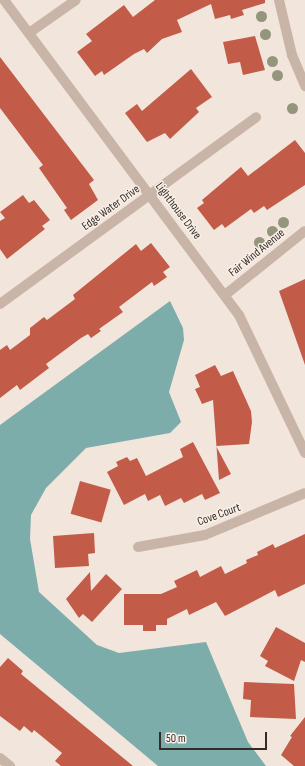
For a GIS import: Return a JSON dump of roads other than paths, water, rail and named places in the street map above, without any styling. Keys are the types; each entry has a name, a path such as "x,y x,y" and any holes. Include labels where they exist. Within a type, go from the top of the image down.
{"street":[{"name":"Lighthouse Drive","path":"4,0 225,295 254,342 305,453"},
{"path":"29,33 76,0"},
{"path":"279,0 292,54 305,86"},
{"name":"Edge Water Drive","path":"0,304 151,196 256,118"},
{"name":"Fair Wind Avenue","path":"225,295 305,231"},
{"name":"Cove Court","path":"138,547 205,535 305,493"},
{"path":"0,758 10,766"}],"water":[{"path":"170,301 183,328 184,340 169,392 181,422 170,433 86,448 46,488 31,515 30,539 39,592 97,645 119,653 206,642 248,742 266,766 158,766 0,634 0,425"}]}
